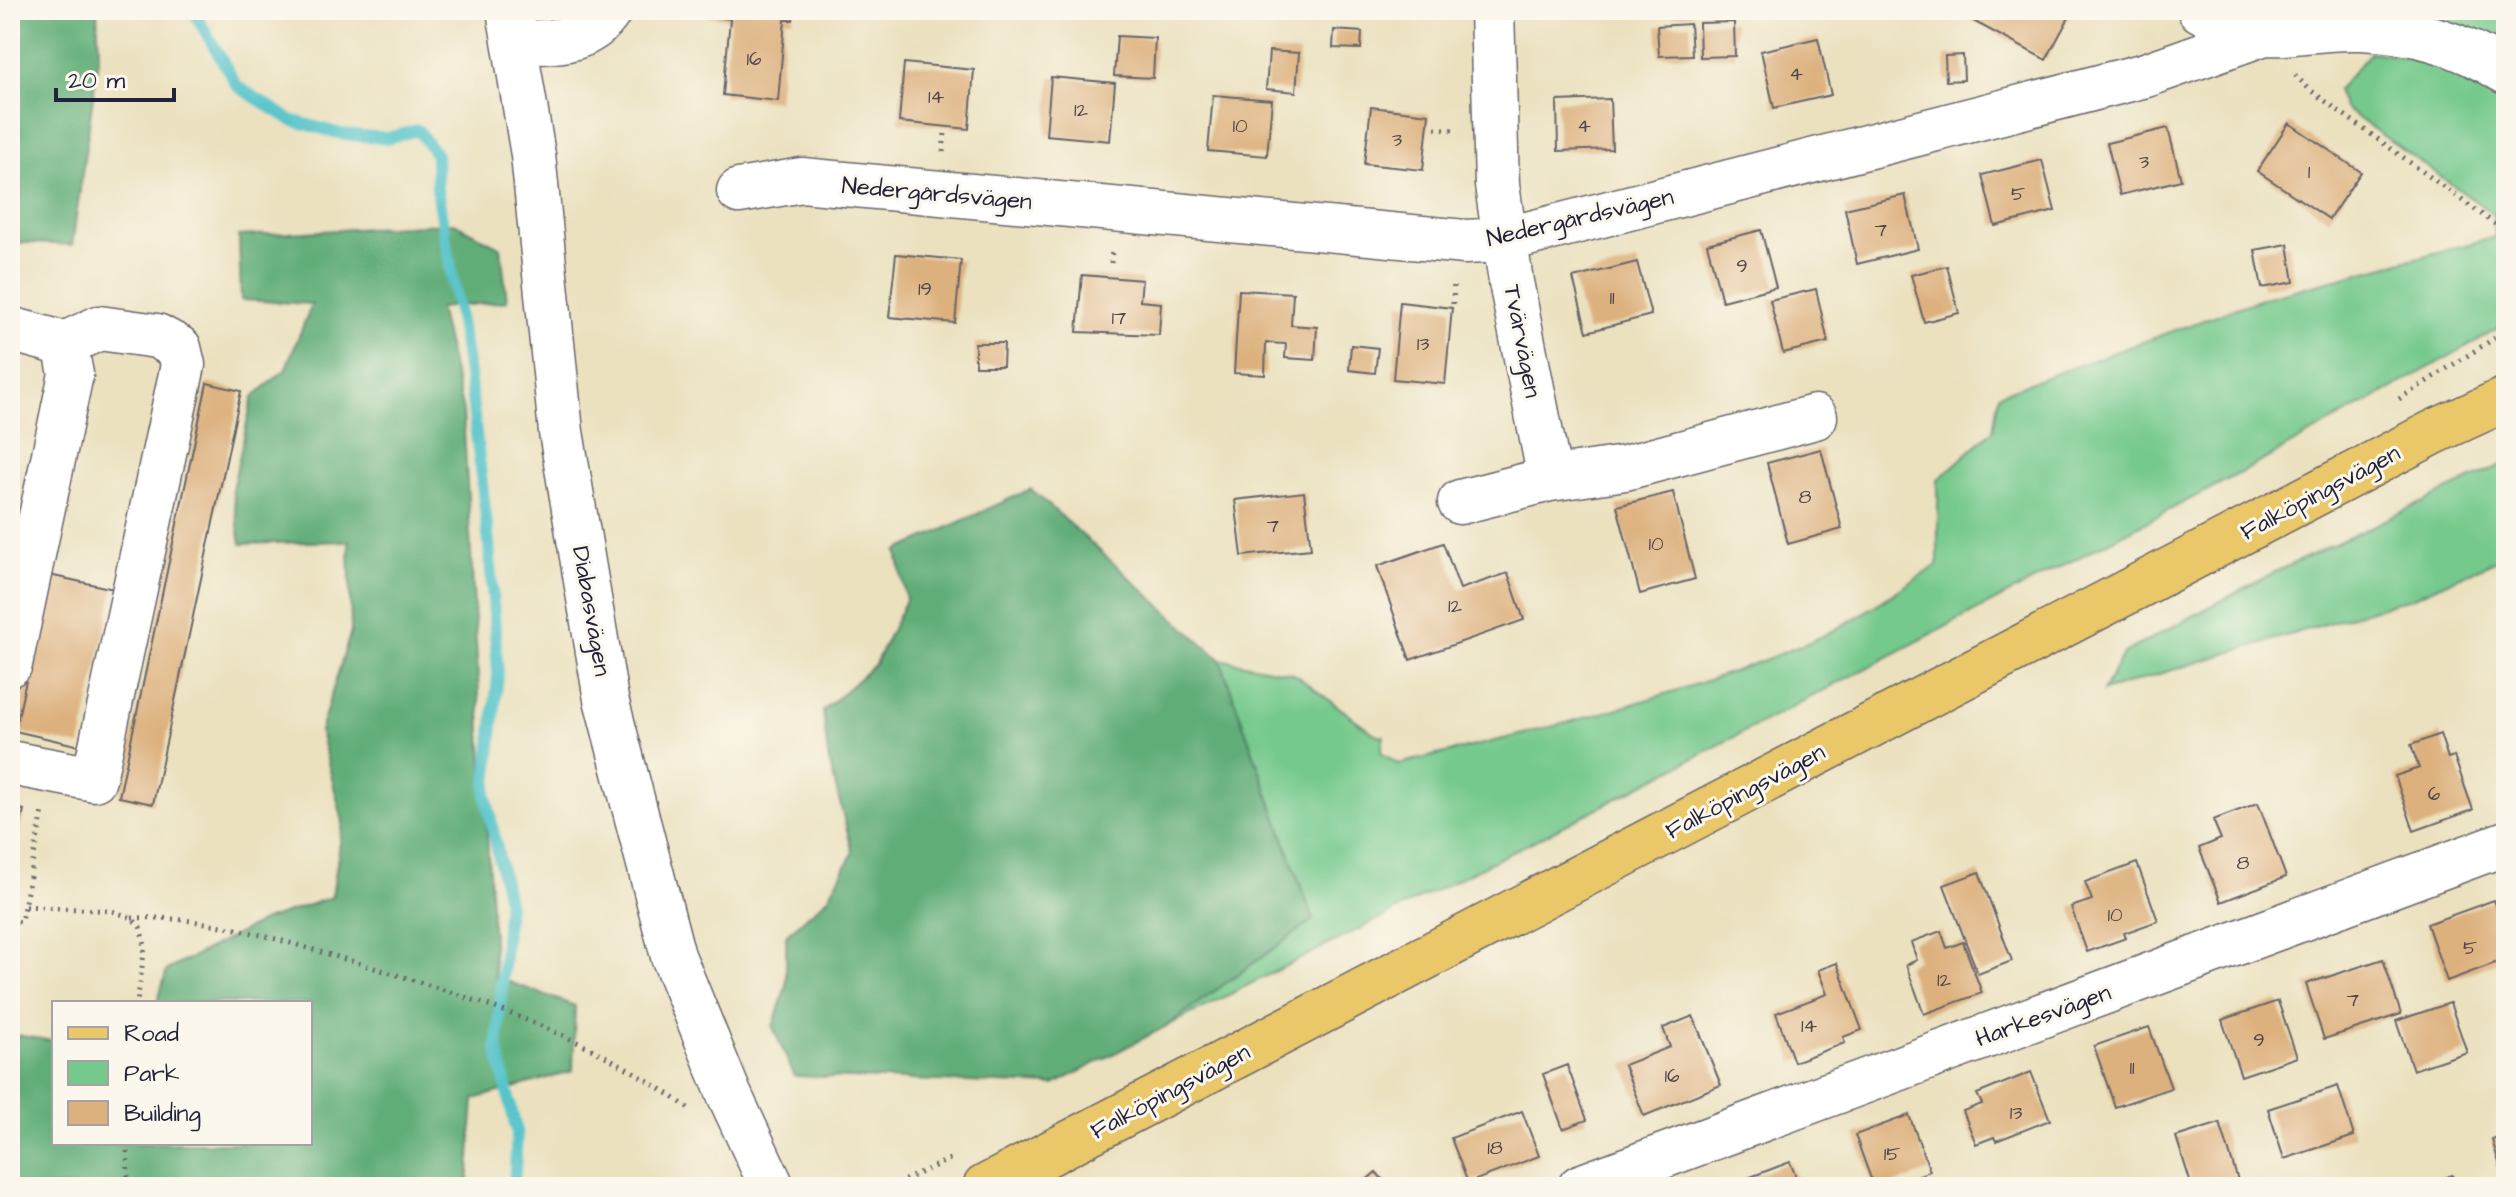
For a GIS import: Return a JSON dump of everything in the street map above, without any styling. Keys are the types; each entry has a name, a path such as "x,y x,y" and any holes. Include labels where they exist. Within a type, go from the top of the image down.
{"main road":[{"name":"Falköpingsvägen","path":"985,1187 2406,446 2506,399"}],"street":[{"path":"512,26 570,40 589,33 610,10"},
{"name":"Tvärvägen","path":"1492,10 1497,185 1504,240 1550,479"},
{"path":"2200,10 2229,27 2267,35 2359,28 2420,34 2452,43 2506,72"},
{"name":"Diabasvägen","path":"512,26 533,155 561,432 606,699 673,956 729,1094 772,1187"},
{"name":"Nedergårdsvägen","path":"739,191 802,180 1465,242 1504,240 2146,75 2267,35"},
{"path":"10,329 65,344 99,328 157,336 179,348 183,365 94,779 30,767"},
{"path":"10,664 71,374 65,344"},
{"path":"1460,502 1550,479 1625,468 1815,417"},
{"name":"Harkesvägen","path":"1580,1187 2506,843"}],"path":[{"path":"2267,35 2281,60 2310,90 2506,232"},
{"path":"10,920 21,922 25,906 30,767"},
{"path":"25,906 112,911 132,918 161,917 253,933 497,1008 574,1038 641,1074 690,1110 729,1094"},
{"path":"132,918 140,927 145,946 137,1001"},
{"path":"127,1145 128,1187"}],"green space":[{"path":"10,10 97,10 99,55 72,245 10,242"},
{"path":"2372,10 2506,10 2506,48"},
{"path":"2371,52 2427,61 2461,73 2506,106 2506,318 2496,330 2246,470 1573,821 1165,1027 1313,920 1220,659 1294,674 1375,734 1384,736 1381,752 1398,764 1501,740 1656,697 1823,636 1938,565 1938,480 1993,430 1999,394 2264,298 2495,237 2492,213 2344,108 2337,90"},
{"path":"454,223 501,248 507,301 439,308 463,412 495,977 575,1006 573,1071 474,1099 468,1187 10,1187 10,1034 52,1041 52,1145 312,1145 312,1001 158,1001 167,970 265,920 332,897 343,822 320,731 351,631 349,541 241,544 232,489 253,397 285,370 312,304 241,300 239,236"},
{"path":"2506,463 2506,556 2411,598 2103,691 2124,653 2273,573"},
{"path":"1031,489 1220,659 1313,920 1165,1027 1054,1085 794,1076 773,1027 786,986 786,935 828,898 853,853 828,757 823,711 875,664 906,600 897,551"}],"building":[{"path":"658,10 794,10 793,20 785,20 778,101 723,95 730,19"},
{"path":"1664,10 1692,10 1693,14 1665,16"},
{"path":"1964,10 2073,10 2046,60 1962,15"},
{"path":"1734,22 1735,56 1700,57 1699,23"},
{"path":"1690,24 1692,55 1659,56 1657,26"},
{"path":"1334,30 1362,32 1361,49 1333,48"},
{"path":"1117,36 1155,38 1153,78 1114,76"},
{"path":"1818,38 1831,95 1774,108 1761,51"},
{"path":"1269,51 1299,53 1296,92 1266,89"},
{"path":"1963,55 1964,80 1946,81 1945,56"},
{"path":"904,63 974,70 969,129 899,122"},
{"path":"1051,77 1115,83 1110,141 1046,135"},
{"path":"1213,95 1272,100 1267,156 1208,151"},
{"path":"1610,99 1612,149 1558,151 1557,101"},
{"path":"1371,107 1429,114 1423,170 1364,164"},
{"path":"2289,123 2361,172 2329,219 2257,171"},
{"path":"2168,128 2181,180 2120,195 2107,143"},
{"path":"2042,160 2055,211 1995,226 1982,175"},
{"path":"1905,195 1918,249 1857,264 1845,209"},
{"path":"1761,230 1776,287 1722,301 1707,244"},
{"path":"2288,244 2294,282 2262,288 2255,250"},
{"path":"896,254 961,260 955,323 889,317"},
{"path":"1637,262 1651,315 1587,332 1573,278"},
{"path":"1947,266 1959,313 1924,322 1911,275"},
{"path":"1082,275 1142,280 1140,301 1161,303 1159,335 1077,332"},
{"path":"1816,289 1828,342 1783,353 1770,300"},
{"path":"1239,290 1293,293 1291,325 1317,327 1315,360 1285,358 1286,344 1266,343 1265,375 1234,373"},
{"path":"1400,302 1452,308 1445,384 1393,379"},
{"path":"975,343 1004,343 1003,366 975,366"},
{"path":"1351,345 1378,348 1375,373 1349,370"},
{"path":"207,383 241,391 153,804 119,797"},
{"path":"1821,449 1842,529 1788,544 1767,463"},
{"path":"1304,492 1311,549 1242,556 1235,500"},
{"path":"1673,492 1695,579 1640,594 1617,506"},
{"path":"1443,543 1460,589 1508,573 1524,620 1410,660 1377,566"},
{"path":"49,575 114,589 80,746 15,731"},
{"path":"2440,734 2448,758 2454,756 2473,810 2414,831 2395,776 2419,768 2411,745"},
{"path":"2258,803 2286,877 2221,902 2199,848 2221,839 2213,820"},
{"path":"10,807 24,810 11,870 10,870"},
{"path":"2137,863 2158,921 2124,933 2126,938 2087,952 2071,907 2092,900 2085,882"},
{"path":"1979,872 2012,961 1978,974 1944,885"},
{"path":"2494,900 2506,934 2506,959 2447,981 2427,924"},
{"path":"1941,931 1947,948 1963,942 1982,993 1924,1014 1906,965 1917,960 1911,942"},
{"path":"2383,959 2401,1014 2324,1039 2306,984"},
{"path":"1837,963 1862,1030 1843,1037 1845,1043 1794,1062 1776,1013 1827,994 1818,970"},
{"path":"2278,1001 2297,1057 2241,1076 2222,1020"},
{"path":"2450,1003 2467,1052 2413,1070 2396,1021"},
{"path":"1693,1016 1721,1085 1644,1116 1624,1065 1670,1047 1663,1028"},
{"path":"2149,1027 2171,1088 2115,1107 2094,1046"},
{"path":"1567,1065 1587,1120 1563,1129 1543,1074"},
{"path":"2031,1072 2050,1120 1996,1141 1994,1137 1976,1144 1963,1111 1982,1104 1977,1094"},
{"path":"2338,1086 2354,1136 2284,1159 2268,1109"},
{"path":"1522,1111 1539,1156 1468,1183 1451,1138"},
{"path":"1909,1115 1930,1171 1887,1187 1874,1187 1855,1135"},
{"path":"2220,1123 2240,1187 2192,1187 2176,1137"},
{"path":"2506,1135 2506,1181 2505,1182 2492,1140"},
{"path":"1790,1162 1800,1187 1734,1187 1732,1184"},
{"path":"1376,1172 1389,1187 1358,1187"},
{"path":"2452,1175 2456,1187 2420,1187"}],"waterway":[{"path":"193,10 237,86 291,120 341,134 387,138 418,130 436,155 437,190 469,374 489,543 498,675 486,795 508,902 497,1047 517,1133 514,1187"}]}
